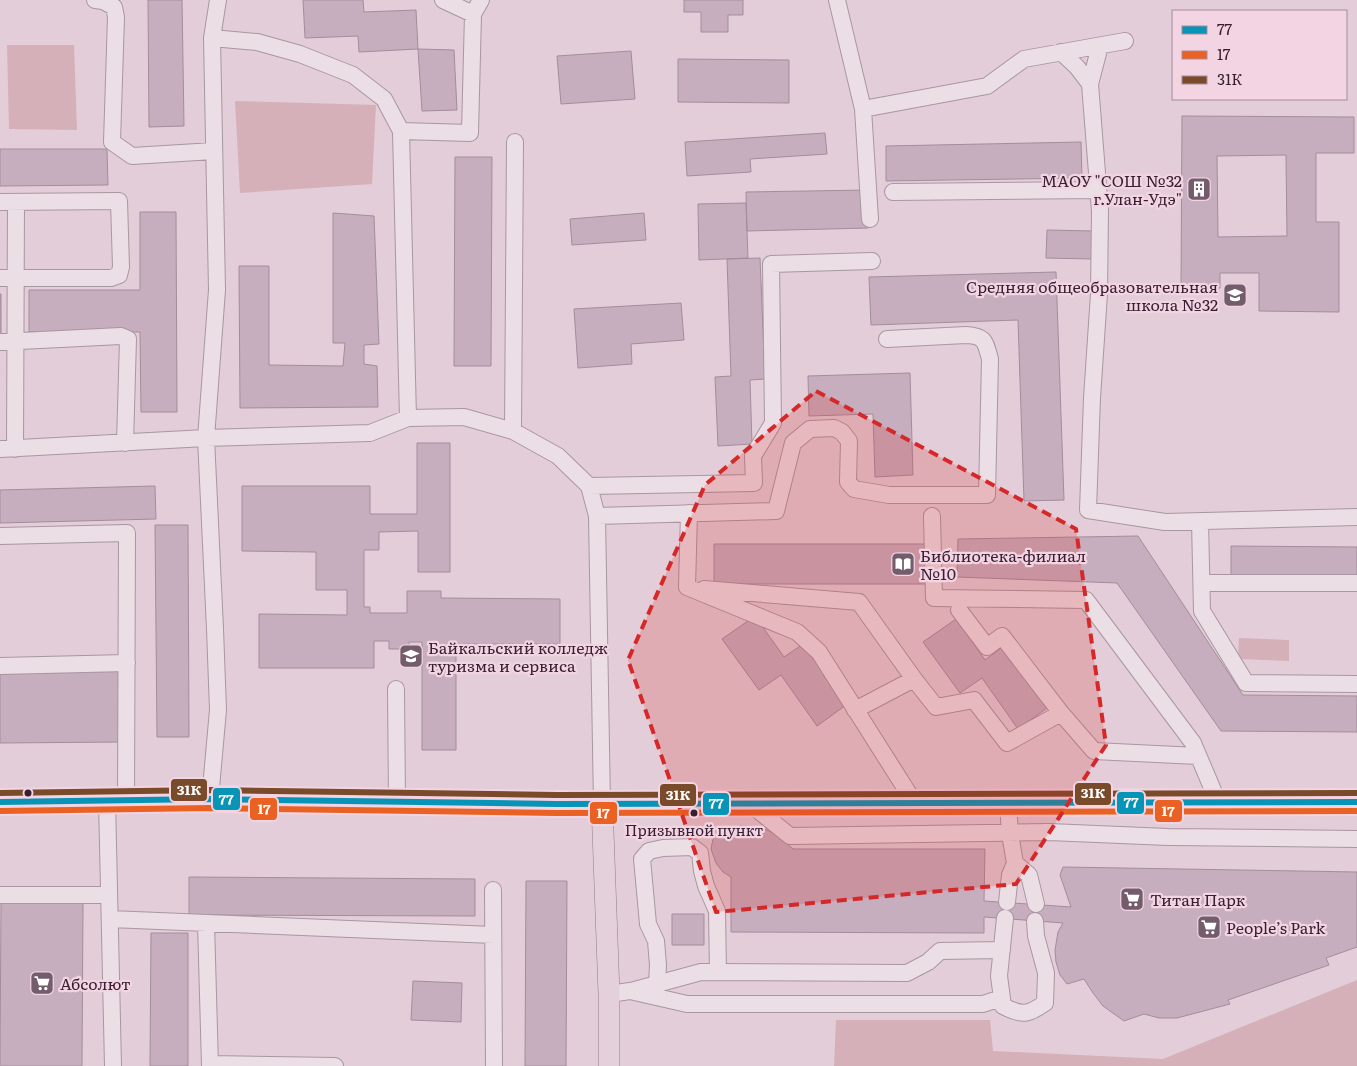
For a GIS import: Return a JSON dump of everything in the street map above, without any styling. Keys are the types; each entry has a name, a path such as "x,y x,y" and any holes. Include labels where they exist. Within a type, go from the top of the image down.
{"main road":[{"path":"0,802 210,799 602,804 1357,802"},
{"path":"602,804 609,994 609,1066"}],"street":[{"path":"95,0 103,1 114,7 116,16 112,142 132,156 214,151"},
{"path":"401,131 470,133 477,7 443,0"},
{"path":"837,0 863,109 870,219"},
{"path":"210,799 218,710 206,438 217,290 212,38 222,2"},
{"path":"212,38 266,44 300,54 353,75 384,99 401,131 408,418"},
{"path":"863,109 987,86 1024,59 1125,41"},
{"path":"1100,46 1090,84 1100,211 1099,294 1092,398 1088,510 1165,522 1357,518"},
{"path":"1061,52 1077,67 1090,84"},
{"path":"513,431 515,142"},
{"path":"893,192 1098,190"},
{"path":"0,202 119,200 119,275 111,278 8,278"},
{"path":"16,202 8,278 7,449 206,438 370,433 408,418 464,417 513,431 558,456 589,486 597,516 602,804"},
{"path":"589,486 754,483 753,456 773,423 771,264 872,261"},
{"path":"597,516 776,511 794,444 810,430 834,428 842,432 849,441 848,482 854,489 889,495 987,495 990,359 985,342 978,336 966,335 887,339"},
{"path":"7,342 121,336 128,339 126,443"},
{"path":"687,587 689,513"},
{"path":"932,516 934,598 1086,600 1193,743 1218,802"},
{"path":"1200,521 1202,611 1246,683 1357,684"},
{"path":"0,536 127,533 127,664 109,895 113,1066"},
{"path":"1202,583 1357,583"},
{"path":"687,587 859,602 936,707 974,700 1007,743 1061,713"},
{"path":"687,587 797,632 819,652 914,802"},
{"path":"959,610 987,647 1002,636 1061,713 1094,751 1198,756"},
{"path":"0,666 127,664"},
{"path":"855,710 914,679"},
{"path":"396,689 397,801"},
{"path":"1008,802 1010,834 1015,863 1010,875 999,976 1003,1006 1014,1012 1032,1012 1045,1003 1046,973 1036,936 1036,912 1029,875 1015,863"},
{"path":"749,803 790,836 1049,832 1168,837 1357,839"},
{"path":"656,984 658,965 656,941 648,924 642,859 649,851 692,847 700,854 704,878 717,911 718,972"},
{"path":"493,890 494,1066"},
{"path":"0,896 109,895"},
{"path":"110,919 493,935"},
{"path":"206,923 210,1065 335,1066"},
{"path":"609,994 630,991 700,972 907,973 928,962 940,951 1002,950"},
{"path":"630,991 687,1004 983,1004 1002,998"}],"highlighted area":[{"path":"816,391 1076,529 1106,745 1016,884 716,912 628,660 705,485"}],"shaded area":[{"path":"7,45 74,45 77,130 9,129"},
{"path":"235,101 376,105 372,184 240,193"},
{"path":"1239,638 1289,640 1289,661 1238,659"},
{"path":"1357,980 1357,1066 834,1066 836,1020 990,1020 993,1051 1163,1059"}],"building":[{"path":"148,0 182,0 184,126 149,127"},
{"path":"303,0 363,0 364,12 416,10 418,49 359,52 358,36 305,38"},
{"path":"684,0 743,0 743,15 728,15 728,32 701,32 701,12 684,12"},
{"path":"418,49 454,50 457,110 422,111"},
{"path":"631,51 635,99 561,104 557,56"},
{"path":"678,59 789,60 789,103 678,102"},
{"name":"МАОУ \"СОШ №32 г.Улан-Удэ\"","path":"1182,116 1354,117 1354,153 1316,153 1316,222 1339,222 1339,312 1259,311 1259,273 1220,273 1220,288 1181,288","holes":["1286,155 1287,236 1218,237 1217,156"]},
{"path":"825,133 827,154 750,159 751,172 687,176 685,142"},
{"path":"1081,142 1082,178 886,181 886,146"},
{"path":"0,149 107,149 108,185 0,186"},
{"path":"455,157 492,157 491,366 454,366"},
{"path":"868,190 868,228 747,231 746,192"},
{"path":"746,203 748,258 699,260 698,204"},
{"path":"140,212 176,212 177,412 141,412 140,332 29,332 29,290 140,290"},
{"path":"333,213 374,216 379,344 364,345 364,364 377,366 378,407 240,408 239,266 269,266 269,365 343,366 345,343 333,343"},
{"path":"644,213 646,240 572,245 570,219"},
{"path":"1047,230 1093,231 1092,259 1046,258"},
{"path":"760,258 765,379 750,380 752,444 718,446 715,377 731,376 727,259"},
{"path":"1056,272 1064,500 1024,501 1018,320 871,325 869,277"},
{"path":"1,294 1,336 0,336"},
{"path":"681,303 684,340 631,344 632,364 578,368 574,309"},
{"path":"910,373 913,475 875,477 873,414 809,416 808,376"},
{"path":"417,443 450,443 450,572 418,572 418,531 379,532 379,550 364,550 364,607 370,607 370,613 407,613 407,591 441,591 441,598 560,599 560,644 456,644 456,750 422,750 422,642 409,642 409,649 389,649 389,641 374,641 374,668 259,668 259,614 347,615 347,590 316,590 316,552 242,551 242,486 370,486 370,514 417,514"},
{"path":"155,486 156,519 0,523 0,490"},
{"path":"155,525 188,525 189,737 157,737"},
{"path":"1138,536 1243,695 1357,696 1357,732 1221,731 1117,583 957,577 958,539"},
{"path":"714,544 930,544 930,584 714,584"},
{"path":"1231,546 1357,547 1357,578 1231,577"},
{"path":"755,616 784,657 803,644 846,705 817,726 781,675 759,690 722,639"},
{"path":"956,619 985,660 1004,646 1047,708 1018,729 982,678 960,693 923,642"},
{"path":"122,670 123,742 0,743 0,673"},
{"name":"People’s Park","path":"741,826 759,827 767,830 779,836 793,849 985,849 984,901 1071,907 1060,875 1063,867 1357,872 1357,947 1326,958 1329,965 1228,1000 1230,1004 1177,1018 1159,1018 1144,1014 1124,1021 1103,1006 1084,979 1067,984 1060,975 1055,950 1058,932 1063,923 984,917 984,933 731,932 731,877 723,872 716,863 711,849 713,839 720,831"},
{"path":"189,877 475,879 475,916 189,915"},
{"path":"526,881 567,881 566,1066 525,1066"},
{"name":"Абсолют","path":"1,901 83,902 82,1066 0,1066"},
{"path":"672,914 704,914 704,945 672,945"},
{"path":"151,933 188,933 188,1066 150,1066"},
{"path":"413,981 462,983 461,1022 411,1020"}],"transit line":[{"name":"31К","path":"0,793 210,790 556,795 1357,793"},
{"name":"77","path":"0,802 210,799 556,804 1357,802"},
{"name":"17","path":"0,811 210,808 556,813 1357,811"}],"place":[{"name":"МАОУ \"СОШ №32 г.Улан-Удэ\"","path":"1199,189"},
{"name":"Средняя общеобразовательная школа №32","path":"1235,295"},
{"name":"Библиотека-филиал №10","path":"903,564"},
{"name":"Байкальский колледж туризма и сервиса","path":"411,656"},
{"name":"Призывной пункт","path":"694,813"},
{"name":"Титан Парк","path":"1132,899"},
{"name":"People’s Park","path":"1209,927"},
{"name":"Абсолют","path":"42,983"}]}
